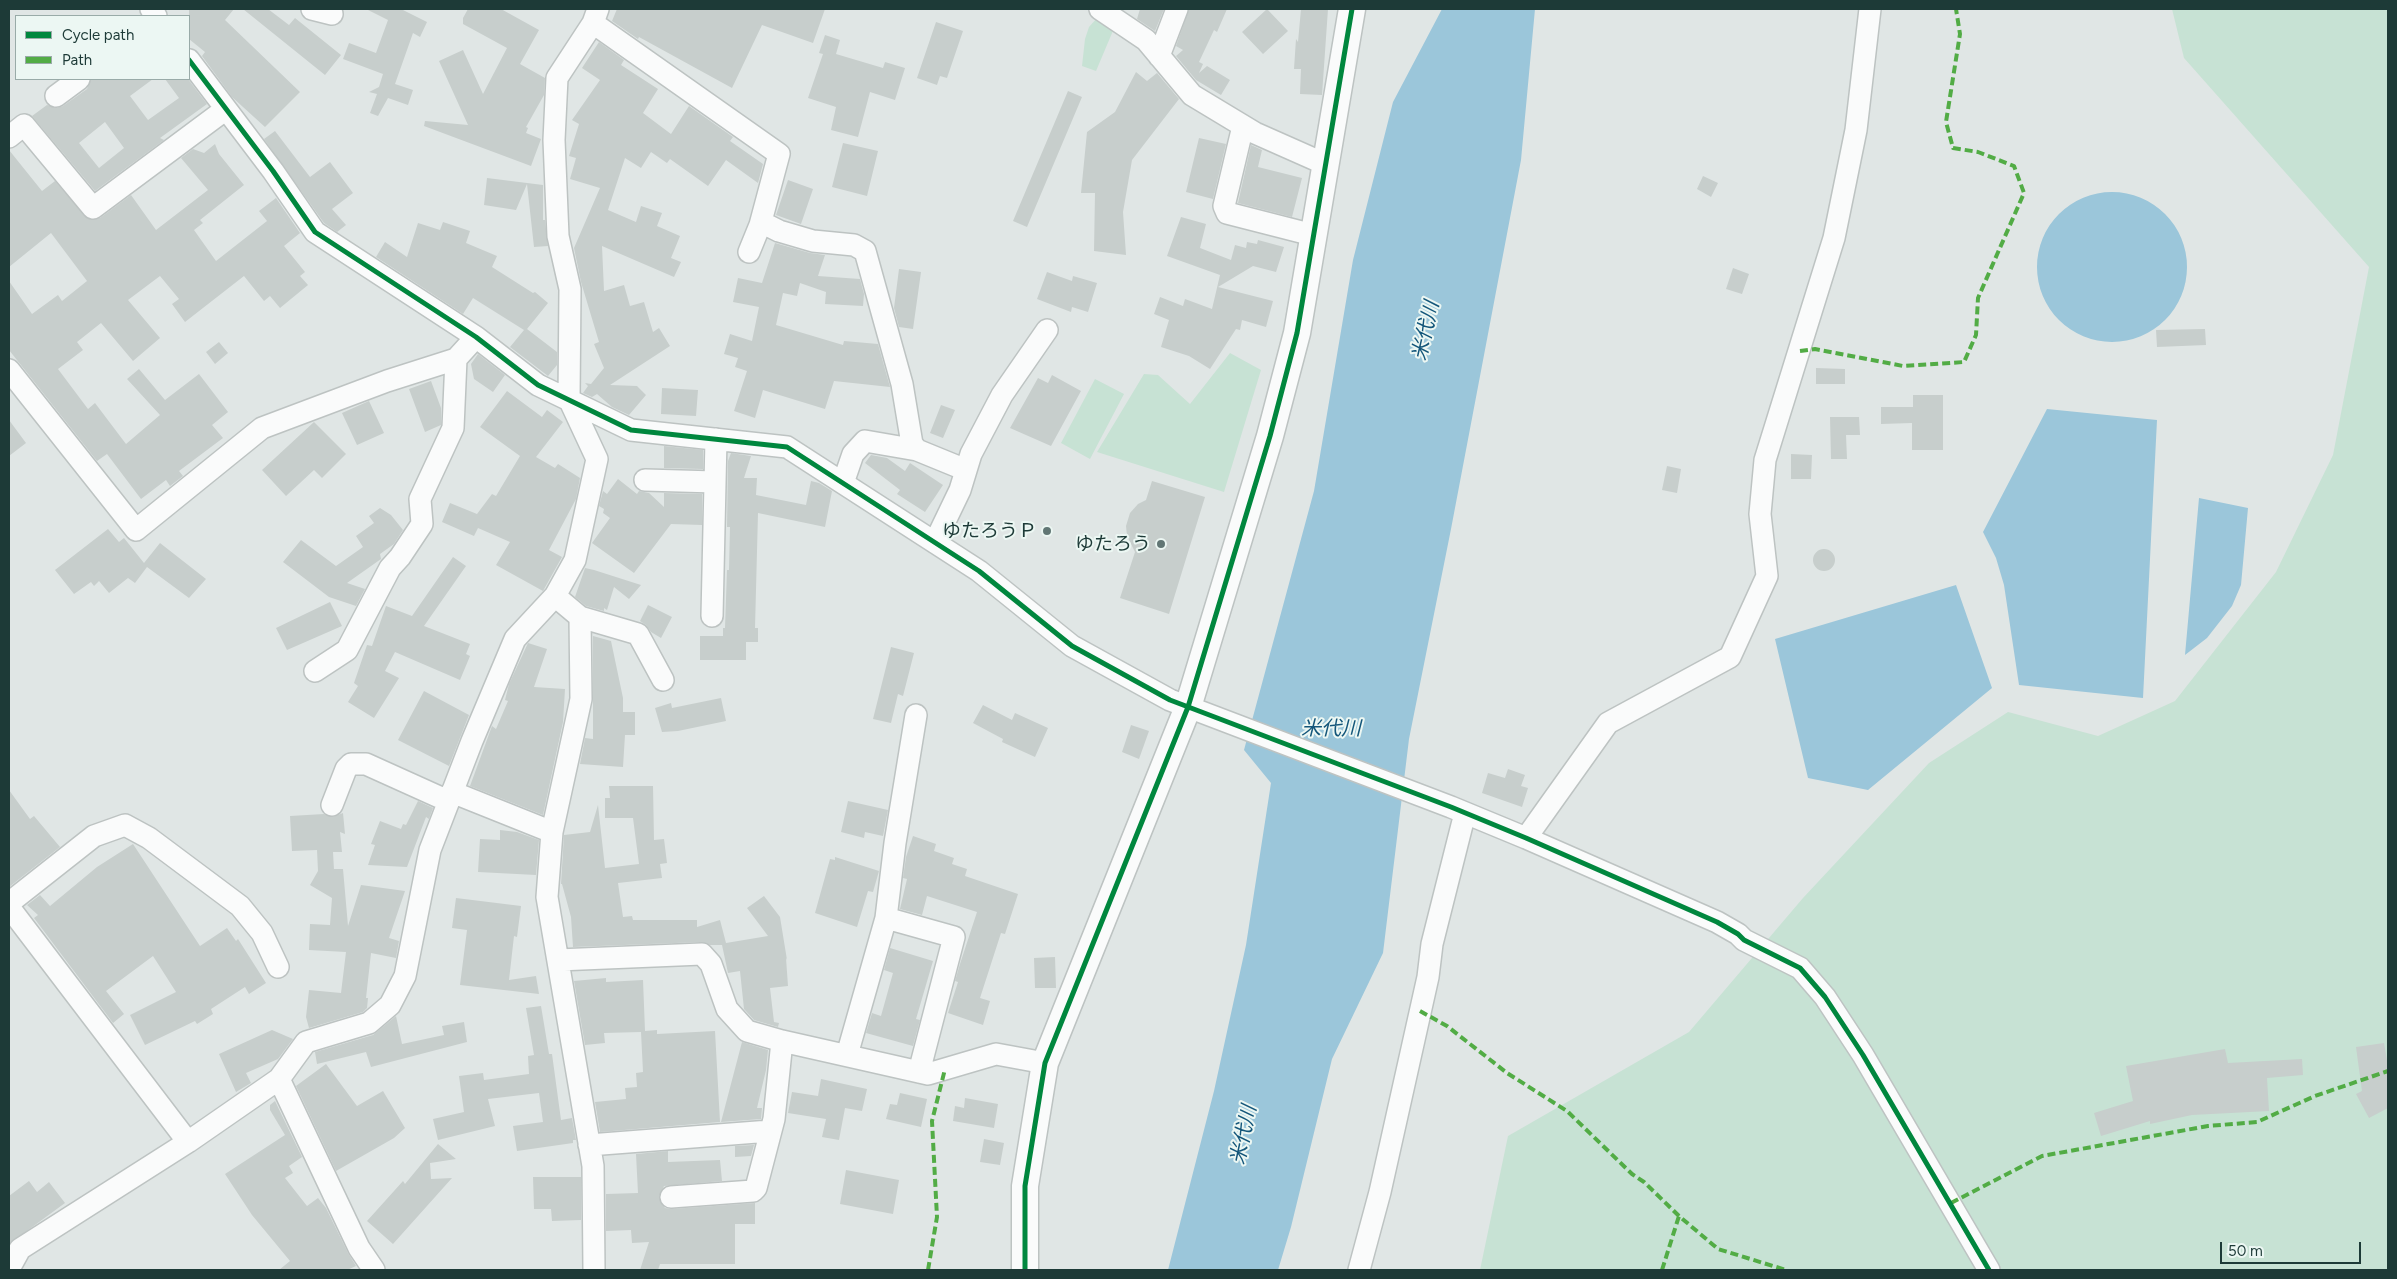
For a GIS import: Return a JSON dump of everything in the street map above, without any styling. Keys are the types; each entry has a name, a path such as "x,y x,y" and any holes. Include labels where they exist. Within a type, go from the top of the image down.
{"street":[{"path":"1100,9 1146,40 1192,95 1243,126 1325,164"},
{"path":"1159,56 1177,9"},
{"path":"1025,1270 1025,1186 1045,1063 1200,711 1297,333 1352,9"},
{"path":"1526,838 1608,723 1730,657 1767,576 1760,514 1765,460 1834,238 1856,130 1870,9"},
{"path":"9,1269 20,1249 188,1142 278,1079 306,1042 369,1023 390,1005 406,976 430,850 515,639 555,596 574,560 597,459 569,399 570,289 558,236 554,140 557,78 595,16 779,154 761,222 748,252"},
{"path":"190,61 273,171 315,232 476,337 538,384 631,430 787,447 979,571 1072,646 1170,700 1458,810 1526,838 1717,922 1738,934 1744,940 1800,968 1825,997 1864,1055 1989,1270"},
{"path":"56,96 78,80"},
{"path":"9,137 24,125 93,208 226,109"},
{"path":"1243,126 1224,206 1226,213 1313,235"},
{"path":"761,222 788,234 813,241 854,245 865,251 902,384 912,444 917,450"},
{"path":"935,542 960,490 972,454 1002,396 1047,330"},
{"path":"11,378 136,530 262,428 387,381 456,359 476,337"},
{"path":"315,671 347,650 390,568 400,557 422,524 420,499 453,428 456,359"},
{"path":"712,616 716,439"},
{"path":"843,483 853,454 865,441 917,450 966,470"},
{"path":"645,480 715,482"},
{"path":"555,596 580,617 638,634 663,680"},
{"path":"580,617 581,699 552,832 547,896 593,1166 594,1270"},
{"path":"847,1055 886,918 895,843 916,715"},
{"path":"332,805 342,777 351,764 366,764 450,797 552,832"},
{"path":"1359,1270 1380,1192 1428,977 1432,944 1458,810"},
{"path":"9,903 94,836 125,825 149,838 240,906 262,933 278,966"},
{"path":"9,907 188,1142"},
{"path":"886,918 954,937 919,1072"},
{"path":"558,960 702,954 711,964 726,1009 747,1031 782,1041 928,1074 996,1054 1045,1063"},
{"path":"672,1197 753,1191 756,1188 774,1119 782,1041"},
{"path":"278,1079 359,1248 374,1270"},
{"path":"589,1144 770,1131"}],"green space":[{"path":"2172,9 2388,9 2388,1270 1480,1270 1508,1136 1689,1032 1803,898 1929,763 2008,712 2098,736 2175,701 2276,572 2333,455 2369,267 2184,58"},
{"path":"1097,18 1115,26 1096,71 1082,66 1085,39 1089,27"},
{"path":"1230,353 1261,370 1224,492 1097,452 1144,374 1158,375 1190,404"},
{"path":"1095,379 1124,394 1090,459 1061,443"}],"water":[{"name":"米代川","path":"1442,9 1535,9 1521,160 1409,739 1383,953 1332,1059 1291,1227 1278,1270 1168,1270 1214,1091 1246,945 1271,783 1244,750 1314,491 1353,260 1393,102"},
{"path":"2112,192 2127,193 2141,198 2165,214 2181,238 2186,252 2186,282 2181,296 2165,320 2141,336 2127,341 2112,342 2097,341 2083,336 2059,320 2043,296 2038,282 2037,267 2038,252 2043,238 2059,214 2083,198 2097,193"},
{"path":"2047,409 2157,420 2143,698 2019,685 2004,585 1996,558 1983,532"},
{"path":"2199,498 2248,508 2241,585 2232,606 2207,638 2185,655"},
{"path":"1956,585 1992,688 1868,790 1808,778 1775,639"}],"building":[{"path":"189,9 234,9 225,20 300,92 265,127 232,97 202,56 205,52 190,40"},
{"path":"243,9 268,9 289,25 295,18 341,55 325,75"},
{"path":"366,9 401,9 427,22 420,37 413,33 395,84 413,90 408,105 388,98 378,116 370,113 377,94 369,92 379,87 383,74 343,59 349,43 376,53 388,20"},
{"path":"468,9 501,9 539,30 520,64 545,78 544,95 526,127 528,128 526,133 541,139 531,166 424,126 425,121 468,125 439,61 463,50 483,94 507,48 463,24 463,18"},
{"path":"617,9 825,9 813,43 762,25 732,88 639,37 638,39 612,21"},
{"path":"1140,9 1164,9 1155,31 1137,19"},
{"path":"1189,9 1227,9 1217,32 1214,30 1199,62 1203,64 1199,73 1207,66 1230,80 1221,95 1196,80 1176,56 1183,50 1176,46"},
{"path":"1267,9 1288,31 1263,54 1242,32"},
{"path":"1301,9 1328,9 1322,95 1300,94 1301,69 1294,69"},
{"path":"936,22 963,31 947,78 940,76 937,85 917,78"},
{"path":"825,35 840,40 836,54 883,68 885,62 905,68 895,100 870,92 858,137 831,130 836,107 808,98 823,54 819,53"},
{"path":"599,42 624,60 621,65 658,89 643,113 671,134 689,106 733,137 730,141 763,164 758,183 726,160 708,186 670,159 667,163 651,152 641,168 625,158 608,210 636,222 641,206 662,213 657,226 680,236 671,258 681,262 674,277 602,246 604,291 624,285 630,306 644,302 653,332 659,328 670,346 610,385 637,386 646,395 629,415 612,407 597,394 592,397 583,393 588,386 585,383 591,384 604,368 594,344 599,342 581,282 574,248 600,188 570,179 576,158 569,156 579,124 572,120 600,80 582,68"},
{"path":"1136,72 1147,81 1157,73 1179,99 1132,160 1123,212 1126,255 1094,251 1095,193 1081,193 1087,132 1115,112"},
{"path":"91,80 152,80 130,96 148,120 179,98 166,80 189,80 207,104 160,138 164,140 95,191 32,116 47,105 57,108 63,106 87,89","holes":["105,122 124,148 99,168 79,143"]},
{"path":"1068,91 1082,97 1027,227 1013,221"},
{"path":"275,131 310,177 330,162 353,193 332,209 346,225 337,232 324,223 264,139"},
{"path":"1199,138 1226,144 1213,199 1186,192"},
{"path":"843,143 878,151 867,196 832,187"},
{"path":"215,144 219,154 244,185 200,220 203,223 194,230 216,261 267,221 259,211 276,198 300,233 284,246 305,272 300,276 308,285 280,308 270,296 264,301 244,276 185,322 172,304 179,299 160,276 128,300 160,338 133,361 101,323 77,342 83,350 58,369 88,409 95,403 126,444 160,415 127,379 139,369 165,400 199,374 228,412 212,425 223,438 179,471 183,476 170,486 166,480 141,499 107,454 97,461 9,350 9,281 32,314 58,295 62,301 87,281 51,233 9,267 9,150 42,191 55,181 88,219 100,218 131,195 156,230 208,190 181,158 193,149 204,153"},
{"path":"1251,145 1262,150 1258,167 1302,178 1292,217 1238,203"},
{"path":"1703,176 1718,183 1711,197 1697,189"},
{"path":"487,178 543,185 543,220 545,220 548,246 534,247 527,184 516,210 484,205"},
{"path":"788,180 813,189 801,224 776,215"},
{"path":"1181,217 1206,224 1200,248 1231,260 1235,245 1246,248 1247,242 1257,244 1258,240 1284,247 1276,272 1253,266 1218,287 1273,301 1266,327 1242,320 1240,330 1236,329 1210,369 1189,356 1161,347 1169,320 1154,314 1160,297 1183,306 1185,299 1212,309 1220,275 1167,256"},
{"path":"443,222 470,231 466,243 497,256 492,267 533,293 535,292 548,303 527,329 557,352 557,365 548,376 510,347 524,330 473,298 463,314 376,257 385,242 407,257 418,223 440,230"},
{"path":"775,243 810,253 825,255 818,276 860,279 864,294 863,306 825,304 826,292 800,283 797,296 783,293 776,325 843,345 844,341 878,344 890,387 834,381 825,409 763,390 755,418 734,411 747,371 735,367 738,358 724,354 730,334 752,341 759,307 733,302 738,278 762,283"},
{"path":"1733,268 1749,274 1742,294 1726,289"},
{"path":"899,269 921,272 913,329 899,327 894,308"},
{"path":"1047,272 1072,281 1073,276 1097,283 1088,312 1072,307 1071,312 1037,299"},
{"path":"2205,329 2206,345 2157,347 2156,330"},
{"path":"219,342 228,353 215,364 206,352"},
{"path":"478,354 505,375 493,392 474,379 471,364"},
{"path":"1816,368 1845,369 1845,384 1816,384"},
{"path":"1052,375 1081,391 1051,446 1010,428 1038,378 1048,383"},
{"path":"431,381 441,408 441,425 425,432 409,389"},
{"path":"662,388 698,390 696,416 661,414"},
{"path":"507,391 542,417 547,410 563,422 536,457 555,468 558,464 580,478 576,499 549,550 562,557 543,591 496,565 510,542 478,528 474,536 442,522 450,503 477,514 492,494 496,496 520,456 480,427"},
{"path":"1913,395 1943,395 1943,450 1912,450 1912,423 1881,424 1881,407 1913,407"},
{"path":"369,401 384,433 357,445 342,413"},
{"path":"941,405 955,410 943,438 930,433"},
{"path":"1830,417 1859,417 1860,435 1846,435 1847,459 1831,459"},
{"path":"9,420 26,443 9,456"},
{"path":"314,422 346,454 322,478 314,470 286,496 262,470"},
{"path":"664,446 703,450 703,469 664,468"},
{"path":"731,453 751,456 744,478 757,478 756,495 806,505 811,481 819,483 832,491 825,527 758,513 755,628 758,628 758,642 746,642 746,660 700,660 700,636 723,636 723,628 725,628 730,527 727,527 728,461"},
{"path":"1791,454 1812,455 1811,479 1791,479"},
{"path":"871,455 887,458 905,471 910,463 943,485 925,512 897,494 900,490 865,463"},
{"path":"1667,466 1681,469 1677,493 1662,490"},
{"path":"618,479 637,494 639,491 649,493 664,507 664,493 702,494 702,525 671,524 634,573 592,543 610,518 603,513 604,509 599,506 603,491 607,494"},
{"name":"ゆたろう","path":"1152,481 1205,497 1169,614 1120,598 1135,552 1127,536 1126,526 1130,513 1138,504 1146,500"},
{"path":"380,508 391,515 403,530 394,544 380,554 381,559 347,583 365,589 356,606 329,597 283,562 301,540 336,566 363,547 356,536 374,523 369,516"},
{"path":"108,529 119,542 124,538 144,563 160,543 206,579 189,598 147,567 135,583 128,578 109,593 99,581 94,586 91,582 74,594 55,570"},
{"path":"1824,549 1832,552 1835,560 1832,568 1824,571 1816,568 1813,560 1816,552"},
{"path":"453,557 466,566 424,626 470,644 466,654 470,656 460,680 395,652 385,671 399,678 374,718 348,702 358,686 354,683 367,645 372,646 386,606 412,616"},
{"path":"585,568 641,585 629,599 614,587 607,610 604,608 604,611 586,606 575,597"},
{"path":"330,602 342,626 287,650 276,628"},
{"path":"648,605 672,617 661,638 651,632 640,621"},
{"path":"593,636 611,641 623,698 623,712 635,712 635,735 625,735 623,767 580,764 585,738 593,739"},
{"path":"528,643 547,649 534,687 565,689 563,722 543,815 470,786 492,726 496,729 508,701 505,700 509,684"},
{"path":"891,647 914,653 903,696 898,694 891,723 873,719"},
{"path":"424,691 469,715 449,766 398,740"},
{"path":"721,698 726,721 678,731 662,732 655,708 671,703 672,708"},
{"path":"983,705 1012,720 1015,713 1048,728 1035,757 1002,742 1003,739 973,723"},
{"path":"1131,725 1149,731 1139,759 1122,752"},
{"path":"1508,769 1525,775 1521,786 1528,788 1522,807 1482,793 1488,773 1505,778"},
{"path":"609,786 653,786 654,840 664,839 667,863 660,864 662,878 618,883 623,917 632,916 633,920 697,920 697,927 720,920 726,943 768,936 747,908 764,896 780,917 787,960 786,958 788,986 770,988 774,1022 779,1023 778,1027 754,1020 744,1009 740,971 728,973 722,945 710,945 701,942 573,947 571,917 561,884 564,835 590,832 598,805 605,868 639,864 633,818 605,818 605,798 610,798"},
{"path":"9,790 30,819 34,816 60,847 9,887"},
{"path":"418,801 433,808 429,819 426,817 407,867 368,865 375,845 371,844 380,821 401,829 403,824 406,825"},
{"path":"848,801 888,810 883,836 865,832 864,838 841,832"},
{"path":"343,813 345,834 340,832 342,852 333,852 334,870 343,869 348,926 361,885 405,891 389,938 399,941 396,958 371,953 366,998 368,998 367,1008 363,1012 309,1028 306,1017 309,990 341,993 346,952 309,950 310,924 330,925 332,898 310,885 318,871 317,850 292,851 290,816 324,814 333,817"},
{"path":"500,830 517,832 539,840 536,875 478,872 480,839 500,840"},
{"path":"913,836 936,844 934,851 954,858 952,864 967,869 965,876 1018,894 1005,934 1001,933 980,998 990,1001 983,1025 948,1013 958,982 955,981 977,912 927,896 922,915 900,909 907,879 903,878 906,857"},
{"path":"133,844 200,946 227,928 236,941 238,939 266,983 249,994 245,987 211,1009 213,1014 197,1024 195,1021 145,1045 130,1015 176,992 153,956 106,991 124,1014 113,1023 34,918 38,915 27,905 40,895 50,906 97,867"},
{"path":"835,857 879,871 873,892 868,891 857,927 815,913 830,859 835,860"},
{"path":"456,898 521,906 517,937 514,936 509,980 536,976 539,994 460,985 467,930 452,928"},
{"path":"890,948 933,961 916,1019 920,1020 913,1046 866,1033 872,1013 881,1016 893,973 884,970"},
{"path":"1055,957 1056,988 1035,988 1034,958"},
{"path":"606,978 606,982 643,980 645,1031 657,1030 657,1034 715,1031 720,1122 600,1132 595,1102 626,1099 625,1088 637,1087 636,1073 643,1072 641,1032 604,1033 605,1043 585,1045 574,981"},
{"path":"541,1006 549,1054 552,1054 561,1120 572,1118 576,1140 573,1140 573,1143 517,1151 513,1126 543,1122 539,1093 488,1099 495,1126 438,1140 433,1119 464,1112 459,1076 483,1073 484,1080 529,1074 528,1056 534,1055 526,1008"},
{"path":"396,1016 402,1044 444,1035 442,1026 464,1022 467,1042 371,1067 366,1052 317,1064 315,1052 373,1035"},
{"path":"272,1030 293,1039 278,1059 246,1073 251,1083 236,1092 219,1054"},
{"path":"742,1042 768,1050 766,1070 757,1108 762,1108 761,1119 721,1122"},
{"path":"2384,1043 2388,1066 2388,1108 2369,1118 2356,1094 2362,1091 2356,1047"},
{"path":"2225,1049 2228,1063 2302,1059 2303,1075 2267,1078 2269,1111 2192,1115 2150,1124 2150,1121 2101,1136 2094,1113 2133,1101 2126,1066"},
{"path":"326,1064 357,1106 383,1091 405,1128 394,1138 336,1171 296,1086"},
{"path":"821,1079 867,1089 862,1111 845,1108 839,1140 822,1137 826,1119 788,1113 792,1092 818,1096"},
{"path":"900,1093 927,1099 921,1127 886,1119 890,1104 897,1105"},
{"path":"965,1098 998,1104 994,1128 953,1121 955,1106 964,1108"},
{"path":"275,1101 302,1157 289,1166 293,1173 285,1178 307,1206 318,1198 326,1208 356,1266 347,1270 279,1270 290,1261 252,1215 225,1174 285,1135 270,1110 270,1105"},
{"path":"984,1139 1004,1143 1000,1165 980,1162"},
{"path":"438,1144 456,1159 430,1163 431,1179 452,1178 393,1244 367,1221 403,1181 405,1184"},
{"path":"754,1145 751,1156 735,1157 735,1146"},
{"path":"668,1151 668,1162 720,1160 722,1181 664,1186 659,1197 665,1208 755,1203 755,1224 735,1224 735,1264 660,1264 658,1270 640,1270 649,1242 632,1243 631,1230 606,1231 606,1194 638,1193 636,1154"},
{"path":"846,1170 899,1180 893,1214 840,1204"},
{"path":"533,1177 581,1177 581,1220 552,1221 551,1209 534,1209"},
{"path":"29,1181 37,1192 49,1182 65,1203 9,1244 9,1196"}],"marked path":[{"path":"1800,351 1815,349 1903,366 1964,362 1976,335 1978,298 2024,193 2014,166 1978,152 1953,148 1946,122 1960,34 1956,9"},
{"path":"1420,1011 1447,1026 1507,1073 1567,1111 1632,1174 1644,1182 1679,1216 1718,1249 1786,1270"},
{"path":"928,1270 937,1217 932,1121 945,1069"},
{"path":"1951,1203 2042,1156 2208,1126 2257,1122 2315,1096 2388,1071"},
{"path":"1662,1270 1679,1216"}],"cycle path":[{"path":"1025,1270 1025,1186 1045,1063 1188,707 1270,436 1297,333 1352,9"},
{"path":"190,61 273,171 315,232 476,337 538,385 631,430 787,447 979,571 1072,646 1170,700 1451,807 1526,838 1717,922 1738,934 1744,940 1800,968 1825,997 1863,1055 1989,1270"}],"place":[{"name":"ゆたろうＰ","path":"1047,531"},
{"name":"ゆたろう","path":"1161,544"}]}
